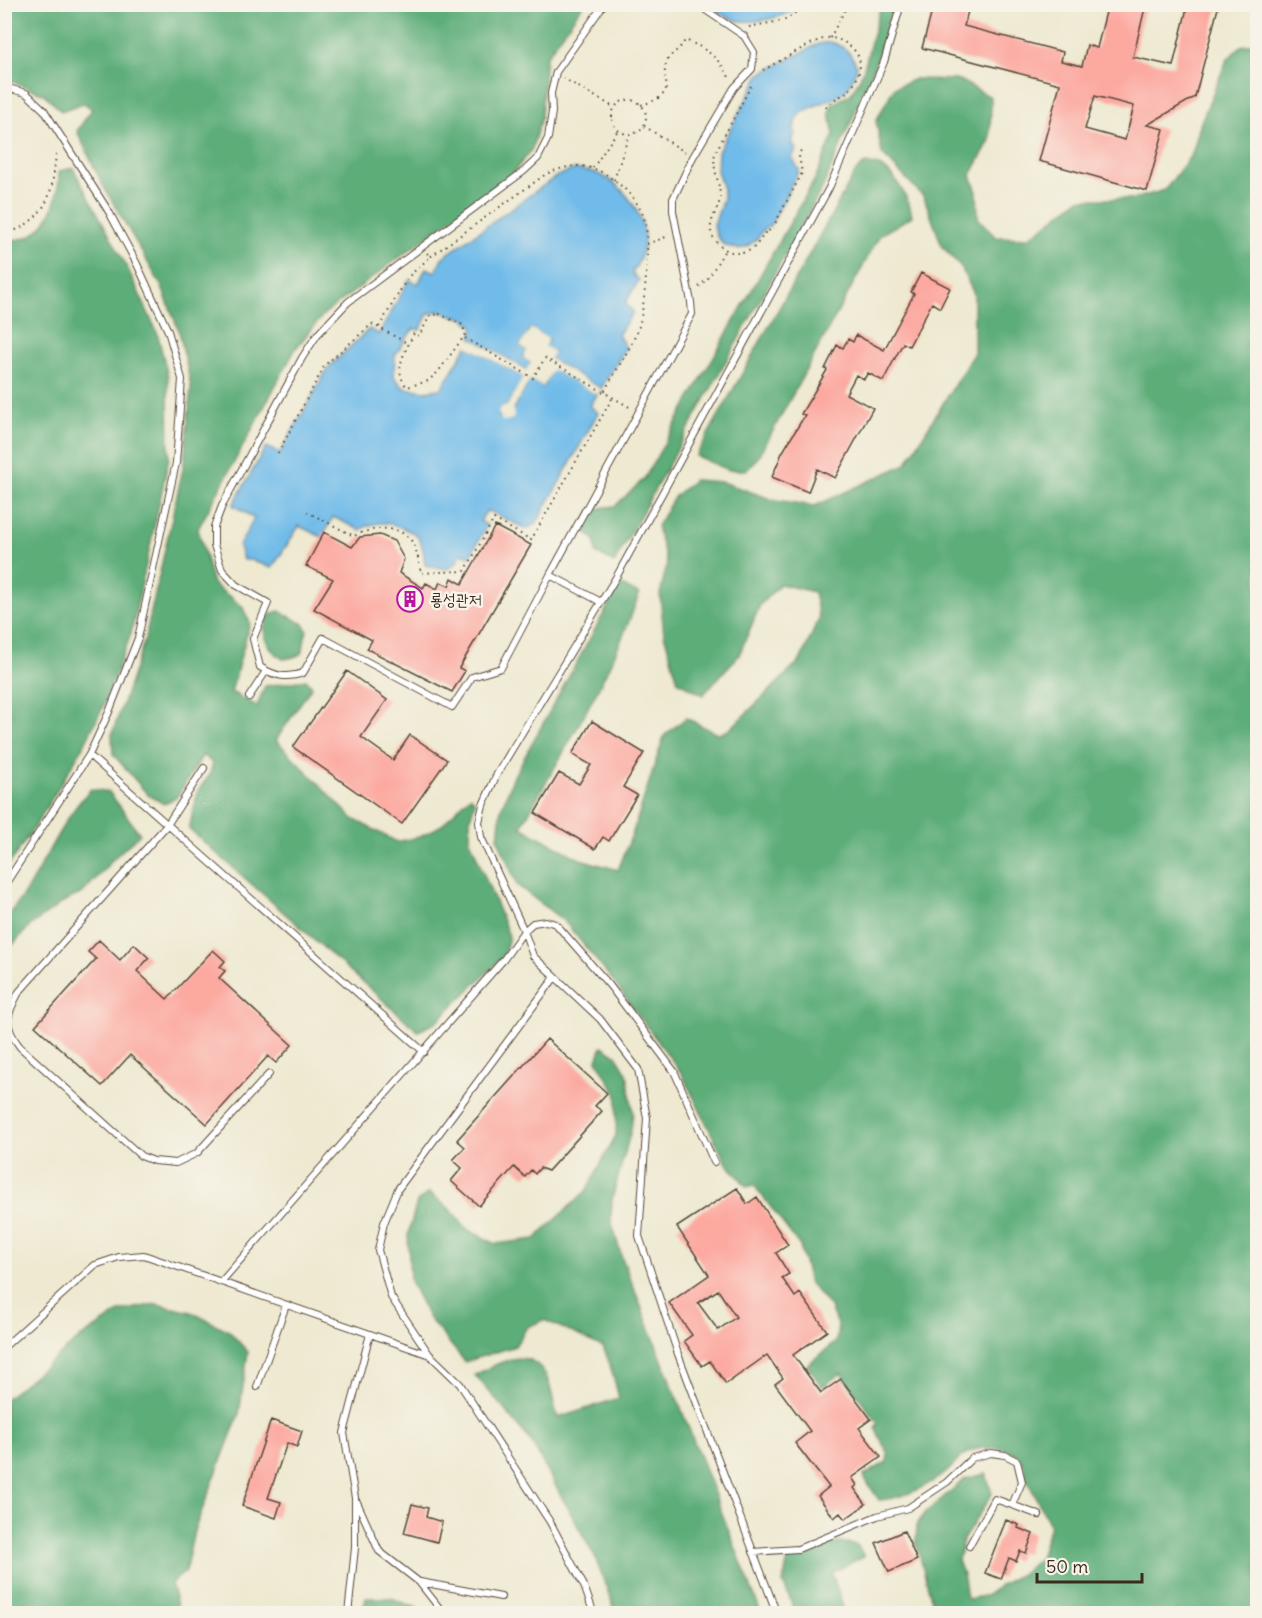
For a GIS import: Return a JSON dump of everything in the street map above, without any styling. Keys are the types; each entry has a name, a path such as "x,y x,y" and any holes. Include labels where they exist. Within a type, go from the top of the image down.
{"lane":[{"path":"604,4 555,76 551,93 552,112 548,138 538,158 524,171 348,302 317,335 302,358 234,484 214,527 214,545 222,570 236,585 268,603 253,639 260,667 276,676 293,676 303,673 323,638 452,707 472,677 501,668 692,314 673,199 693,157 734,88 752,69 754,52 744,36 704,9 701,4"},
{"path":"777,1614 678,1354 639,1236 646,1118 638,1069 600,1018 533,956 481,837 479,822 483,805 497,774 601,602 829,188 884,62 900,4"},
{"path":"4,87 26,93 44,110 109,212 137,264 168,331 182,380 176,463 138,638 110,712 89,754 4,886"},
{"path":"550,575 601,602"},
{"path":"249,697 266,671"},
{"path":"89,754 424,1052"},
{"path":"204,768 167,825 19,992 9,1011 9,1032 20,1047 141,1156 154,1161 176,1163 197,1153 269,1074"},
{"path":"221,1282 424,1052 533,923 546,921 556,924 610,986 674,1071 714,1162"},
{"path":"555,977 398,1189 384,1224 378,1250 390,1297 430,1355 460,1384 550,1522 584,1586 594,1614"},
{"path":"4,1347 95,1265 119,1257 144,1255 430,1355"},
{"path":"257,1387 286,1305"},
{"path":"348,1614 355,1548 355,1498 344,1433 370,1334"},
{"path":"753,1552 798,1549 877,1516 908,1508 948,1482 972,1458 991,1453 1005,1455 1017,1461 1022,1482 1012,1504"},
{"path":"355,1498 378,1551 419,1582 444,1614"},
{"path":"969,1546 995,1499 1039,1515"},
{"path":"419,1582 501,1597"}],"path":[{"path":"734,30 785,20 807,4"},
{"path":"830,38 848,4"},
{"path":"757,74 821,39 830,38 848,44 858,54 861,64 858,77 851,91 829,102 824,110"},
{"path":"641,105 662,96 666,88 666,65 685,40 710,52 722,64 734,88"},
{"path":"555,76 567,79 615,108"},
{"path":"752,83 715,153 713,163 720,198 711,230 714,239 725,250 740,253 753,248 767,230 771,231 802,173 799,156 801,149"},
{"path":"630,100 641,105 646,115 644,126 629,135 618,130 612,120 615,108 624,101 630,100"},
{"path":"644,126 693,157"},
{"path":"593,168 618,130"},
{"path":"4,233 15,232 33,220 48,198 60,132"},
{"path":"614,180 629,135"},
{"path":"379,327 408,277 429,257 546,174 562,167 593,168 601,171 629,192 645,219 644,291 638,330 604,392"},
{"path":"646,244 666,237 676,225"},
{"path":"423,246 429,257"},
{"path":"690,297 709,277 725,250"},
{"path":"439,314 463,325 464,337 438,372 428,381 407,387 401,379 399,366 414,333 419,336 430,316 439,314"},
{"path":"278,453 325,365 372,324 409,345"},
{"path":"464,337 533,378 545,358 601,388 639,412"},
{"path":"307,512 354,536 379,528 392,529 404,535 412,542 421,573 465,571 494,519 531,540 613,397"}],"green space":[{"path":"881,4 893,5 875,66 823,187 614,563 596,553 595,540 581,529 591,509 615,506 644,479 815,179 834,134 829,112 832,104 851,94 863,72"},
{"path":"4,5 583,5 546,57 541,117 532,149 514,172 324,314 296,348 198,529 213,584 242,606 250,623 231,692 257,706 265,686 306,680 312,686 276,740 353,819 397,842 422,836 442,825 470,796 475,801 470,819 470,840 509,936 504,956 435,1023 418,1031 189,829 198,790 209,776 213,764 203,755 177,797 164,804 148,795 113,754 112,734 145,639 184,464 191,386 179,331 161,285 102,184 77,131 92,109 84,103 61,111 44,94 5,79"},
{"path":"1257,43 1257,1613 935,1613 916,1542 917,1524 926,1512 965,1479 986,1474 992,1494 963,1540 958,1560 967,1599 985,1596 1023,1573 1040,1558 1050,1525 1027,1479 1022,1461 1005,1449 973,1450 964,1455 943,1475 928,1484 904,1495 879,1500 863,1476 887,1462 888,1453 875,1428 878,1423 841,1373 822,1387 807,1365 836,1342 838,1327 830,1307 809,1282 800,1246 754,1185 747,1187 725,1161 682,1074 614,982 565,922 517,885 498,839 501,809 514,776 620,584 639,594 628,625 585,713 521,827 580,859 618,870 633,832 664,736 686,718 718,734 729,730 800,661 819,618 814,592 780,584 760,605 739,655 703,695 678,681 664,634 660,594 667,564 657,526 675,496 694,480 722,482 771,499 815,506 906,464 974,353 974,294 961,267 942,246 924,197 882,154 876,121 894,88 915,79 959,80 991,97 990,140 971,175 977,192 978,218 996,237 1028,238 1079,199 1134,199 1165,190 1192,154 1201,122 1227,60 1241,46"},
{"path":"866,163 881,167 891,175 905,195 912,216 880,235 759,456 746,470 728,470 696,456 856,171"},
{"path":"73,168 127,267 157,332 168,376 169,458 131,634 102,709 82,749 5,871 5,242 32,235 39,229 50,215 56,198 59,171"},
{"path":"279,611 304,624 307,631 301,653 283,659 272,650 266,641 264,630 270,616"},
{"path":"91,789 109,792 140,834 114,858 83,893 67,900 31,925 5,953 5,919 28,888 67,820"},
{"path":"602,1046 616,1055 627,1073 633,1113 631,1130 612,1199 611,1220 621,1255 761,1613 616,1613 595,1557 530,1440 475,1375 512,1359 530,1360 538,1365 545,1374 558,1418 619,1398 603,1348 544,1320 527,1327 515,1346 465,1362 428,1317 410,1281 408,1235 417,1202 429,1193 449,1208 468,1230 496,1244 535,1239 586,1191 616,1135 617,1095 597,1060"},
{"path":"156,1304 191,1312 229,1331 248,1352 239,1414 194,1531 185,1572 171,1583 179,1613 5,1613 5,1399 80,1338 121,1311"},
{"path":"840,1542 857,1545 864,1556 832,1573 845,1613 796,1613 783,1583 788,1559"},
{"path":"366,1598 391,1598 417,1608 417,1613 362,1613"}],"water":[{"path":"715,5 804,5 774,18 750,21 736,20 719,13"},
{"path":"831,42 847,51 855,62 857,67 850,84 844,92 811,107 798,117 794,125 793,139 793,146 797,149 792,157 799,170 772,223 746,247 738,249 724,245 716,235 714,225 723,199 723,189 717,171 718,152 760,74 818,44"},
{"path":"575,169 603,176 630,200 637,210 644,232 643,251 632,273 639,280 625,303 633,312 618,335 626,348 597,394 600,388 550,359 554,352 545,347 549,339 531,328 520,346 527,350 523,358 531,363 527,370 471,338 474,327 465,319 438,311 428,314 420,330 413,329 395,355 394,377 404,388 424,391 441,389 467,346 524,377 507,406 501,407 499,417 511,420 513,409 530,380 543,387 553,369 597,395 590,406 598,413 536,524 526,529 487,510 480,521 487,525 470,556 461,553 456,563 448,569 425,565 421,544 414,533 382,523 360,530 333,517 322,537 299,526 272,568 251,560 243,560 239,546 254,518 233,505 266,447 280,453 328,368 369,329 379,334 409,280 418,284 426,268 436,272 442,258 557,176"}],"pier":[{"path":"531,328 549,339 545,346 554,352 550,359 601,389 597,395 553,370 543,387 530,380 513,409 514,417 511,420 502,421 498,412 501,407 507,406 523,377 467,346 469,343 526,376 510,408 528,378 531,377 542,383 552,366 597,390 548,361 550,353 542,347 545,340 532,332 524,345 530,350 527,357 534,363 527,373 470,341 471,338 526,370 531,363 523,358 527,350 520,346","holes":["510,408 511,415 503,418 503,410"]}],"building":[{"path":"934,4 970,4 964,26 1063,52 1061,61 1082,66 1087,45 1097,48 1108,4 1146,4 1133,57 1173,66 1188,4 1219,4 1195,97 1147,125 1164,129 1147,191 1039,161 1060,84 922,48","holes":["1095,96 1134,106 1125,140 1085,129"]},
{"path":"921,273 950,288 940,308 932,303 909,346 903,343 883,381 868,373 864,379 856,375 846,394 873,408 835,478 817,469 808,492 772,477 782,453 805,415 801,414 827,370 825,369 837,345 843,348 848,339 853,342 856,335 884,350 914,294 911,292"},
{"name":"룡성관저","path":"495,526 531,545 459,668 465,671 452,692 367,649 372,640 314,609 333,579 306,566 324,532 352,547 360,537 380,535 394,541 404,559 399,573 423,588 426,583 437,589 440,582 449,586 452,578 462,584"},
{"path":"347,671 387,700 361,737 393,760 410,735 447,760 402,824 293,747"},
{"path":"592,721 644,753 623,787 637,795 609,841 603,837 595,849 535,813 559,773 579,784 591,765 572,754"},
{"path":"99,940 120,960 134,944 149,958 137,971 167,999 213,950 225,961 220,967 225,971 219,978 292,1045 276,1063 268,1056 207,1124 130,1055 102,1086 35,1026 96,959 88,952"},
{"path":"547,1039 607,1093 595,1106 602,1111 548,1171 540,1168 535,1174 531,1170 525,1177 514,1167 479,1206 451,1181 462,1168 453,1160 465,1147 457,1140"},
{"path":"737,1188 747,1204 757,1197 788,1245 776,1253 789,1274 782,1278 795,1297 800,1293 827,1331 793,1355 821,1393 841,1379 871,1419 859,1428 881,1457 852,1478 857,1485 854,1488 866,1504 845,1519 840,1513 834,1518 818,1496 829,1487 795,1443 810,1431 775,1384 783,1378 767,1355 726,1384 710,1361 702,1366 684,1341 692,1335 669,1303 709,1275 677,1227","holes":["718,1290 736,1317 718,1330 698,1303"]},
{"path":"271,1420 302,1431 297,1447 287,1443 268,1498 281,1502 276,1518 242,1506"},
{"path":"412,1504 428,1508 426,1517 442,1522 437,1542 404,1533"},
{"path":"1006,1520 1033,1534 1026,1553 1020,1551 1016,1561 1009,1558 1001,1579 985,1573"},
{"path":"904,1531 917,1560 889,1572 876,1543"}],"place":[{"name":"룡성관저","path":"410,599"}]}
